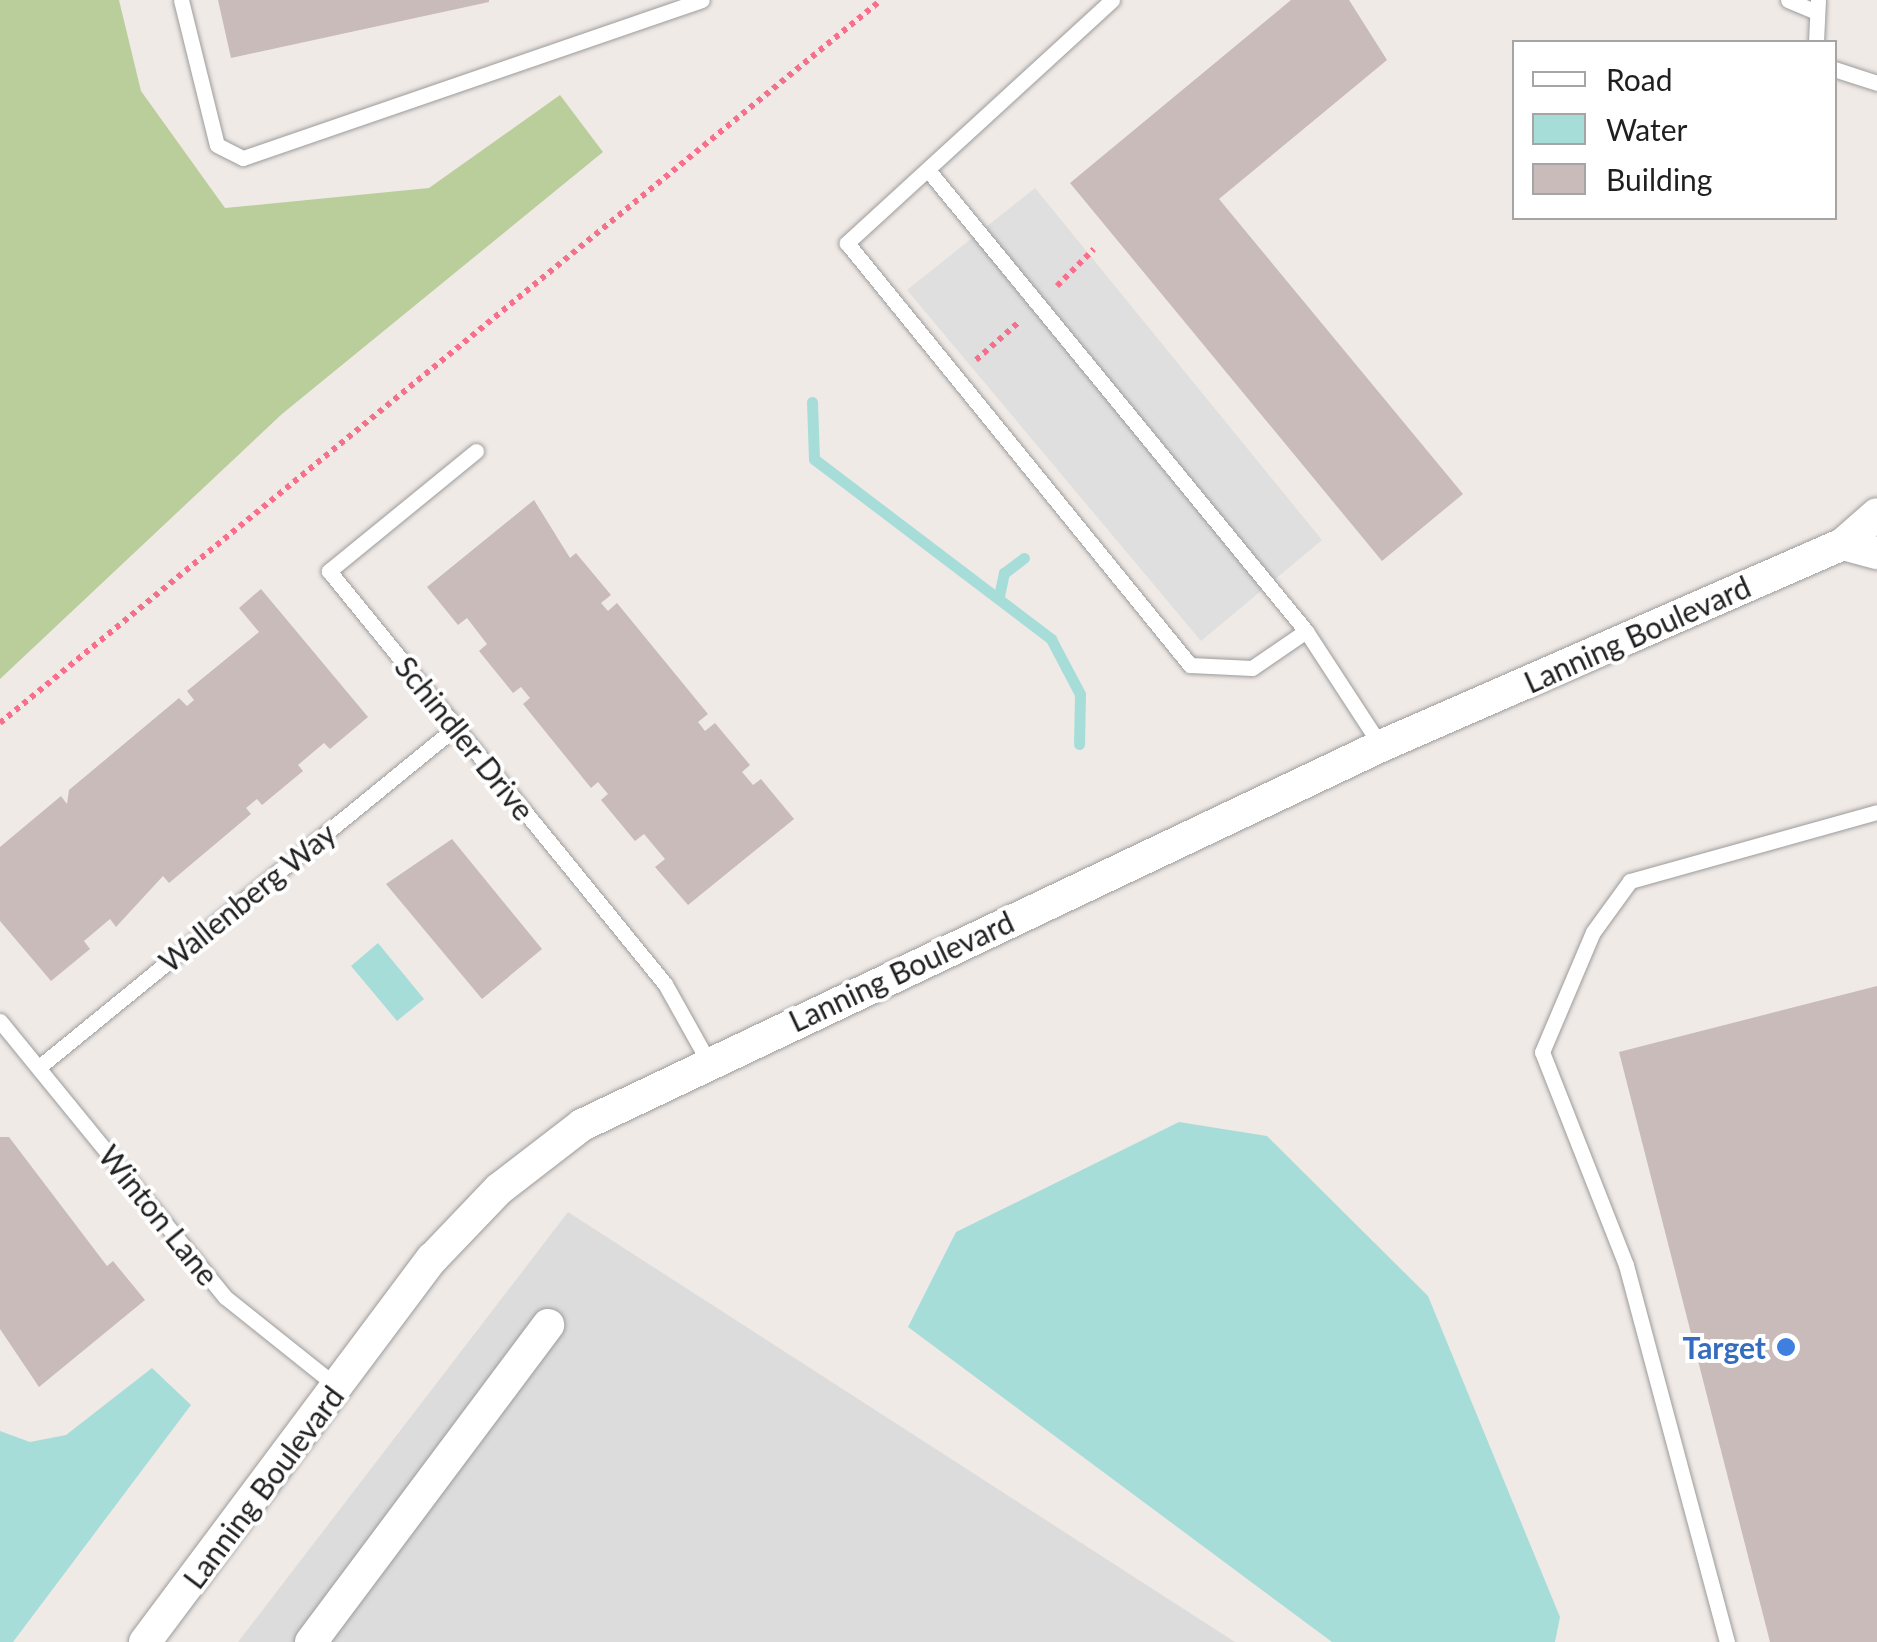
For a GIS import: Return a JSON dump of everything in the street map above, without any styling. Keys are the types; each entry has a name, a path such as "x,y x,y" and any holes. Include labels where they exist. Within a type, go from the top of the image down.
{"street":[{"name":"Lanning Boulevard","path":"146,1642 432,1260 499,1189 582,1125 708,1061 1381,746 1843,544 1877,514"},
{"path":"1843,544 1877,553"},
{"path":"311,1642 548,1325"}],"lane":[{"path":"181,0 217,145 243,158 495,75 702,0"},
{"path":"1112,0 847,243 1190,665 1252,668 1306,631"},
{"path":"1788,0 1816,6 1816,40"},
{"path":"1837,70 1877,83"},
{"path":"928,170 1306,631 1381,746"},
{"name":"Schindler Drive","path":"476,451 329,571 665,984 708,1061"},
{"name":"Wallenberg Way","path":"38,1067 456,727"},
{"path":"1727,1642 1626,1264 1542,1052 1593,932 1630,881 1877,812"},
{"name":"Winton Lane","path":"0,1021 225,1297 338,1388"}],"path":[{"path":"0,723 882,0"}],"shaded area":[{"path":"1035,188 1322,540 1201,641 907,290"},
{"path":"568,1212 1235,1642 238,1642"}],"green space":[{"path":"0,0 119,0 141,91 225,208 429,188 560,95 603,152 282,414 0,679"}],"water":[{"path":"378,943 424,999 397,1021 351,966"},
{"path":"1179,1122 1267,1136 1428,1296 1560,1617 1555,1642 1332,1642 908,1327 956,1232"},
{"path":"152,1368 191,1405 13,1642 0,1642 0,1431 30,1442 66,1435"}],"building":[{"path":"218,0 489,0 489,2 231,58"},
{"path":"1291,0 1349,0 1387,60 1219,199 1463,494 1382,561 1070,183"},
{"path":"534,500 570,558 576,553 611,595 601,603 608,611 617,603 708,714 698,722 705,731 715,723 750,765 742,772 753,785 761,779 794,819 688,905 655,867 665,859 644,834 635,841 601,800 608,794 598,782 591,788 523,704 530,698 521,687 513,693 479,651 487,644 467,618 458,625 427,587"},
{"path":"261,589 368,717 330,749 324,743 298,765 303,771 262,805 257,799 246,808 251,814 169,883 163,876 116,927 110,919 84,941 90,949 51,981 0,921 0,847 61,796 67,804 69,790 179,698 187,706 194,700 187,691 259,632 239,608"},
{"path":"452,839 542,949 482,999 386,884"},
{"name":"Target","path":"1877,986 1877,1642 1770,1642 1619,1052"},
{"path":"0,1137 9,1137 107,1266 113,1261 145,1300 39,1387 0,1329"}],"waterway":[{"path":"812,402 814,459 1051,639 1080,694 1079,744"},
{"path":"999,596 1004,573 1024,558"}],"place":[{"name":"Target","path":"1786,1347"}]}
